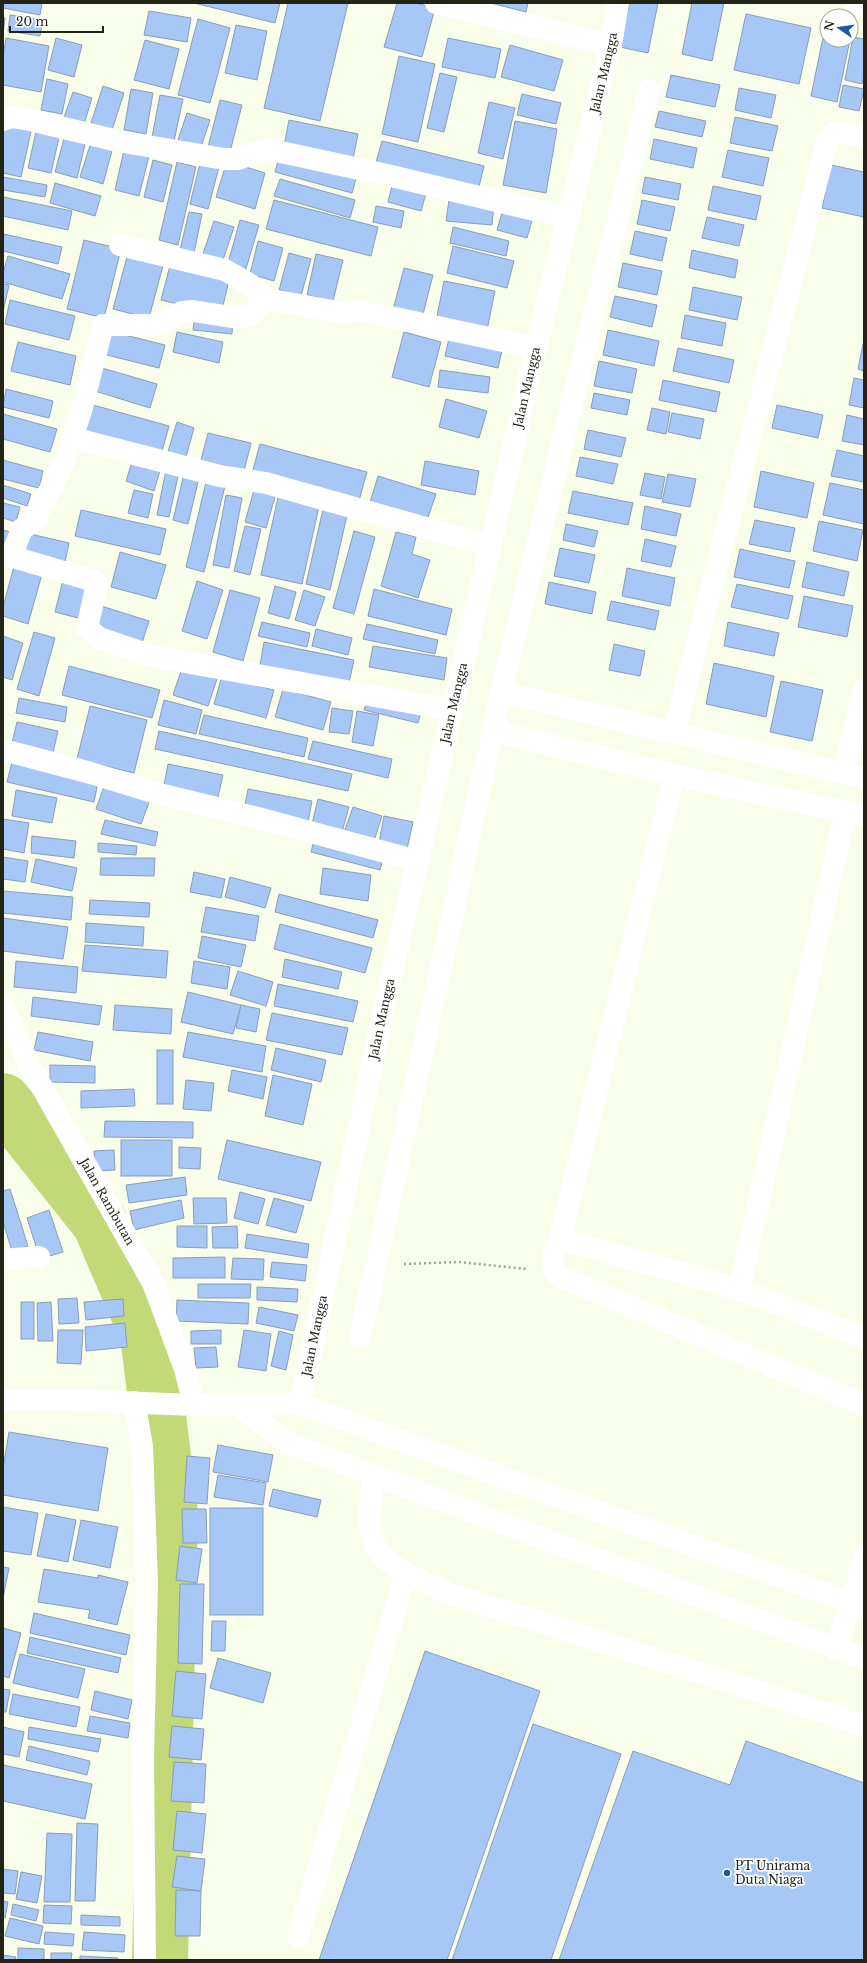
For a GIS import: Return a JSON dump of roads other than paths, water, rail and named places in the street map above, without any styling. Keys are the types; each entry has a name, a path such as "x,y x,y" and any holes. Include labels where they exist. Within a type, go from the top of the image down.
{"street":[{"path":"436,3 611,45"},
{"name":"Jalan Mangga","path":"299,1404 305,1382 387,994 536,348 611,45 618,3"},
{"path":"856,3 864,5"},
{"path":"360,1337 501,692 648,90"},
{"path":"3,120 12,117 26,119 118,141 224,159 238,159 267,149 387,175 568,218"},
{"path":"674,732 827,142 833,133 843,132 864,137"},
{"path":"120,245 224,270 251,285 266,299 344,313 358,310 536,348"},
{"path":"266,299 252,314 238,318 193,311 182,312 168,320 152,325 102,325 81,411 64,462 34,520 22,529 7,555 94,581 97,584 87,628 99,638 152,656 452,710"},
{"path":"72,438 220,476 266,483 490,546"},
{"path":"501,692 854,775 864,690"},
{"path":"493,731 674,775 855,815 739,1290"},
{"path":"3,750 91,773 159,794 262,819 418,861"},
{"path":"674,775 560,1238 553,1257 554,1271 557,1275 864,1405"},
{"name":"Jalan Rambutan","path":"3,1007 30,1066 153,1283 185,1369 194,1405"},
{"path":"560,1238 596,1250 648,1263 739,1290 864,1338"},
{"path":"3,1260 39,1257"},
{"path":"3,1400 137,1402 194,1405 299,1404 857,1605"},
{"path":"137,1402 142,1446 147,1582 143,1759 145,1960"},
{"path":"236,1404 286,1442 864,1659"},
{"path":"374,1476 370,1508 371,1535 376,1548 394,1567 451,1594 864,1726"},
{"path":"836,1649 857,1605 864,1557"},
{"path":"298,1937 406,1573"}],"waterway":[{"path":"3,1101 100,1223 148,1335 170,1513 160,1960"}],"place":[{"name":"PT Unirama Duta Niaga","path":"727,1873"}]}
